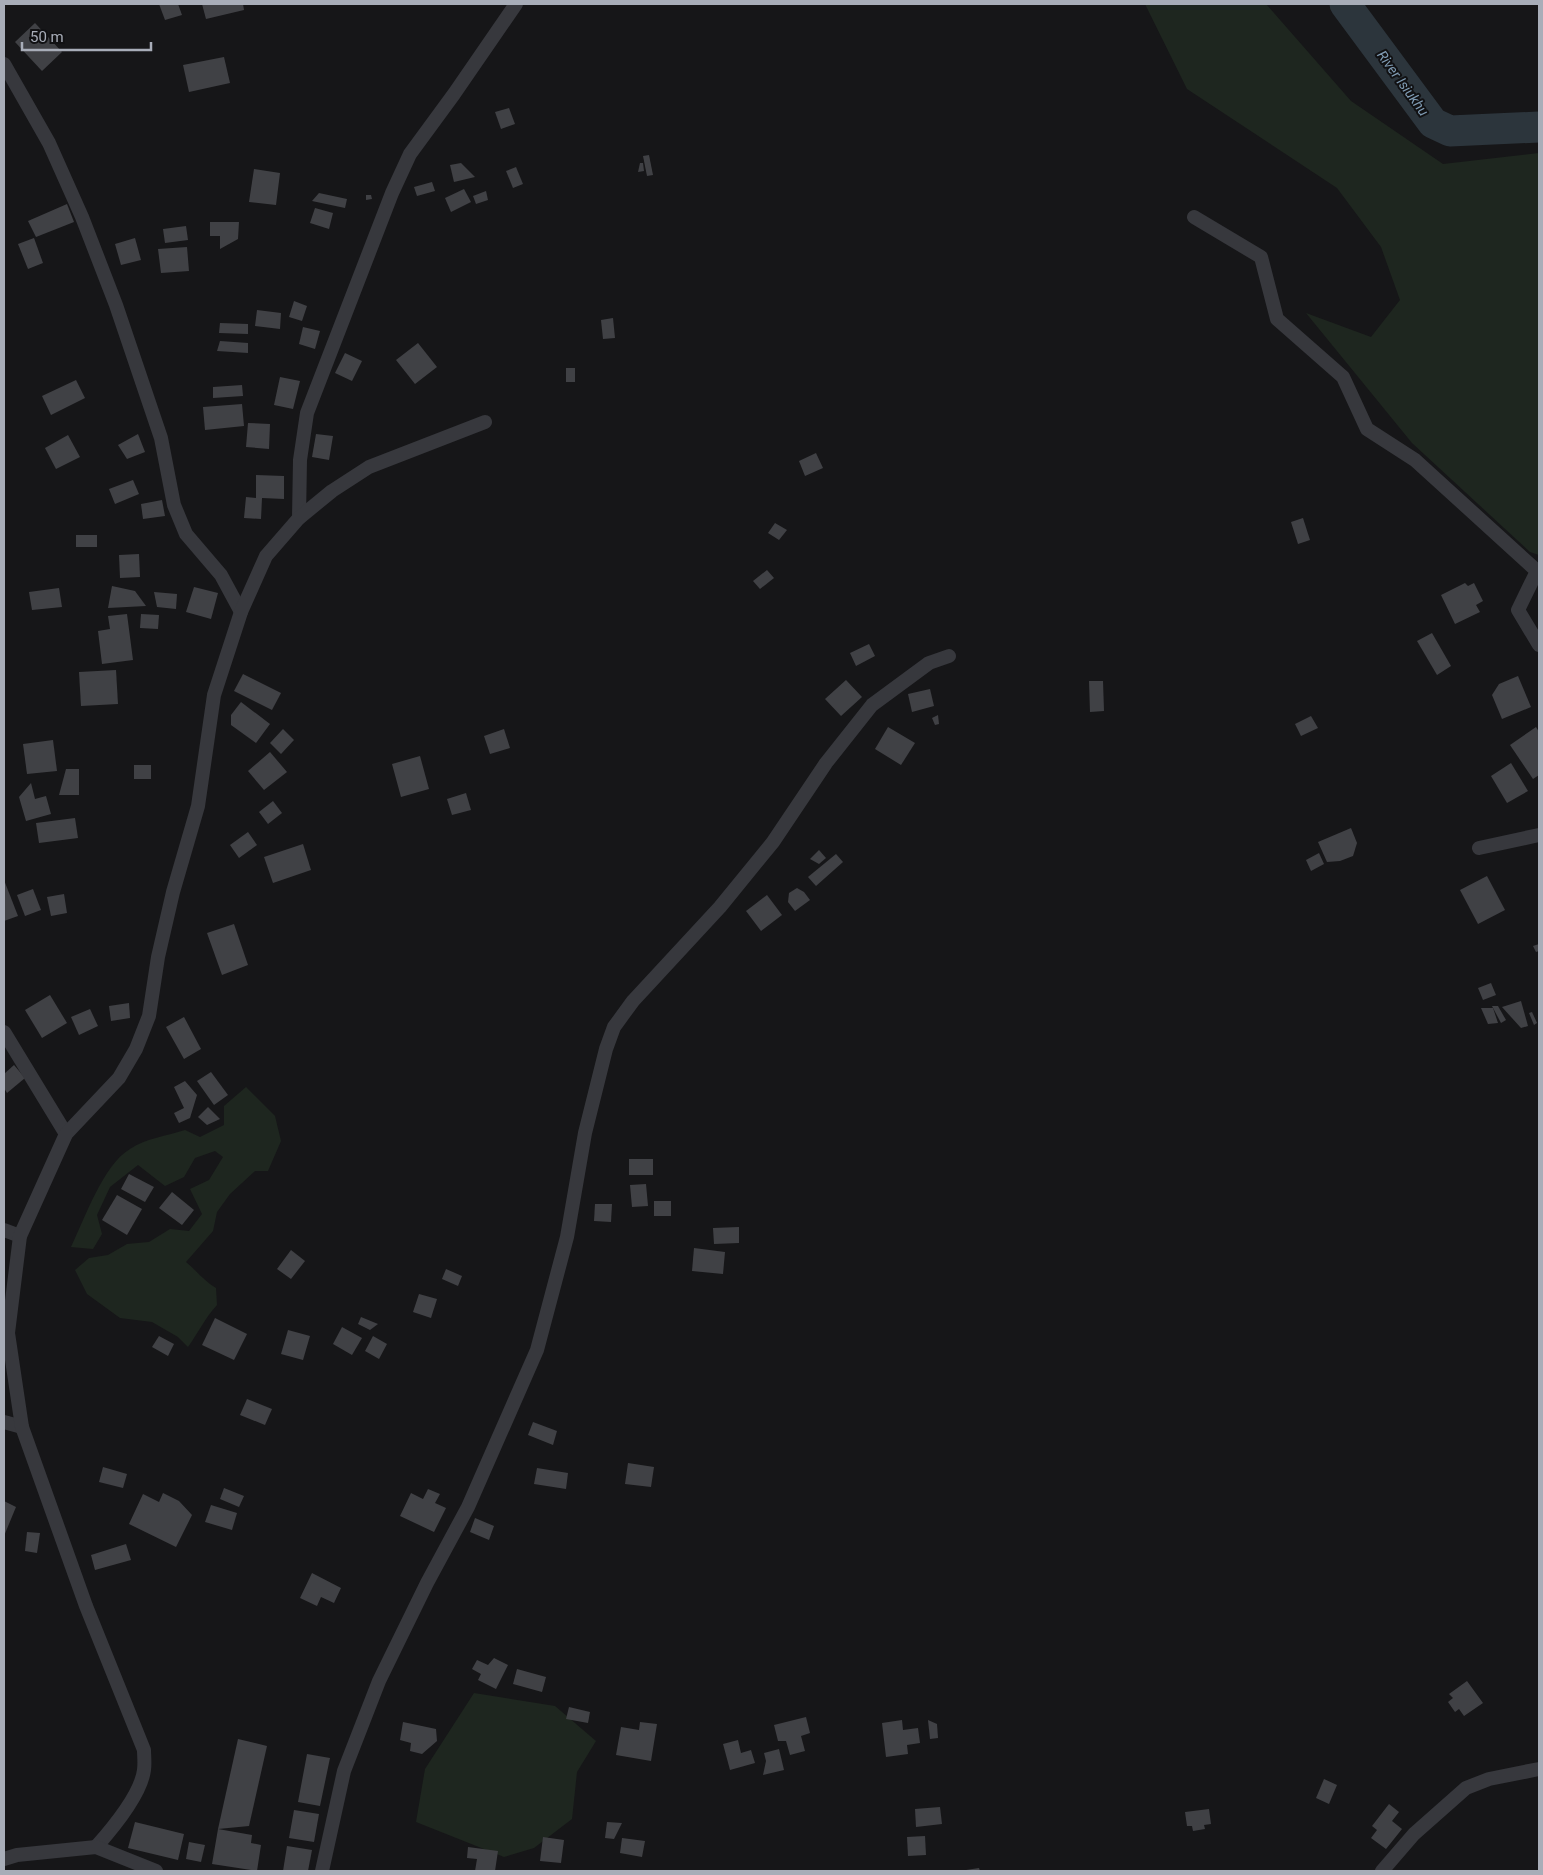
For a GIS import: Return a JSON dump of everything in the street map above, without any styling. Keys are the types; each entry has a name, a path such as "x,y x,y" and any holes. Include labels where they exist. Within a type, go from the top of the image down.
{"street":[{"path":"299,518 300,460 307,413 392,193 410,154 516,4"},
{"path":"4,64 49,143 99,261 161,438 174,505 186,534 221,576 241,612"},
{"path":"1194,217 1261,257 1277,319 1343,377 1367,429 1415,460 1537,571 1518,610 1539,645"},
{"path":"96,1847 113,1827 136,1790 144,1771 144,1750 86,1606 22,1427 8,1332 20,1236 66,1134 119,1078 136,1049 149,1016 162,938 198,806 214,694 241,612 266,556 299,518 332,491 369,468 486,422"},
{"path":"322,1871 344,1771 379,1680 426,1583 468,1507 537,1350 567,1237 585,1133 606,1049 614,1027 633,1001 720,907 773,842 826,763 872,705 929,664 949,656"},
{"path":"1478,848 1539,835"},
{"path":"4,1032 66,1134"},
{"path":"4,1230 20,1236"},
{"path":"4,1422 22,1427"},
{"path":"1382,1871 1414,1834 1466,1788 1489,1779 1539,1769"},
{"path":"4,1860 17,1855 96,1847 156,1871"}],"shaded area":[{"path":"1145,4 1266,4 1351,101 1443,164 1539,153 1539,555 1530,552 1412,443 1306,313 1371,337 1400,300 1381,247 1337,188 1187,89"},
{"path":"246,1087 275,1116 281,1141 268,1171 255,1171 230,1194 217,1212 213,1231 186,1262 216,1288 217,1305 188,1347 178,1337 152,1322 120,1318 87,1294 75,1270 89,1258 108,1255 127,1244 149,1242 170,1229 189,1231 202,1214 190,1189 209,1180 223,1157 215,1151 195,1158 184,1177 165,1186 138,1165 110,1187 97,1215 102,1234 93,1249 71,1247 103,1179 120,1157 136,1145 150,1140 185,1130 200,1137 224,1125 224,1106"},
{"path":"474,1693 555,1706 596,1741 577,1772 572,1819 534,1848 504,1857 416,1822 425,1769"}],"building":[{"path":"159,4 178,4 182,15 165,20"},
{"path":"202,4 243,4 244,10 206,19"},
{"path":"35,23 62,52 42,71 15,42"},
{"path":"224,57 230,83 189,92 183,65"},
{"path":"509,108 515,124 501,129 495,112"},
{"path":"649,155 653,175 647,176 643,156"},
{"path":"461,163 475,177 454,182 450,165"},
{"path":"640,163 643,163 644,171 638,172"},
{"path":"516,167 523,184 513,188 506,171"},
{"path":"254,169 280,173 276,205 249,202"},
{"path":"432,182 435,191 417,196 414,187"},
{"path":"464,189 471,202 451,212 445,198"},
{"path":"486,191 488,200 476,204 473,196"},
{"path":"319,193 347,199 345,208 312,201"},
{"path":"366,195 371,195 372,199 366,200"},
{"path":"67,204 74,222 36,237 28,221"},
{"path":"315,208 333,213 329,229 310,223"},
{"path":"210,222 239,222 238,239 220,249 220,236 210,236"},
{"path":"186,226 188,240 165,243 163,229"},
{"path":"34,238 43,263 28,269 18,244"},
{"path":"135,238 141,260 121,265 115,244"},
{"path":"187,247 189,271 161,273 158,249"},
{"path":"294,301 307,306 302,321 289,317"},
{"path":"257,310 281,313 280,329 255,326"},
{"path":"613,318 615,338 603,339 601,320"},
{"path":"220,323 248,324 248,334 219,333"},
{"path":"303,327 320,331 315,349 299,344"},
{"path":"220,341 248,343 248,353 217,351"},
{"path":"418,343 437,367 415,384 396,360"},
{"path":"345,353 362,361 352,381 335,373"},
{"path":"566,368 575,368 575,382 566,382"},
{"path":"280,377 300,381 293,409 274,405"},
{"path":"76,380 85,398 51,415 42,396"},
{"path":"242,385 243,396 213,398 213,387"},
{"path":"242,404 244,426 205,430 203,407"},
{"path":"248,423 270,424 269,449 246,447"},
{"path":"138,434 145,452 127,459 118,445"},
{"path":"316,434 333,436 329,460 312,457"},
{"path":"68,435 80,457 56,469 45,448"},
{"path":"816,453 823,468 805,476 799,461"},
{"path":"256,475 284,476 284,499 262,498 261,519 244,518 246,497 256,498"},
{"path":"133,480 139,494 115,504 109,489"},
{"path":"162,500 165,516 143,519 141,504"},
{"path":"1303,518 1310,540 1298,544 1291,522"},
{"path":"775,523 787,530 779,540 768,533"},
{"path":"76,535 97,535 97,547 76,547"},
{"path":"139,554 140,577 120,578 119,555"},
{"path":"767,570 774,578 760,589 753,581"},
{"path":"1465,583 1468,586 1474,583 1483,601 1476,605 1480,612 1455,624 1441,595"},
{"path":"112,586 135,591 146,606 108,608"},
{"path":"194,587 218,593 211,619 186,612"},
{"path":"59,588 62,607 32,610 29,592"},
{"path":"154,592 177,594 176,609 157,607"},
{"path":"127,614 133,660 102,664 98,631 110,629 108,616"},
{"path":"141,614 159,615 158,629 140,628"},
{"path":"1432,633 1451,666 1437,675 1417,641"},
{"path":"869,644 875,656 856,666 850,653"},
{"path":"116,670 118,704 81,706 79,672"},
{"path":"243,674 281,693 272,710 234,691"},
{"path":"1518,676 1531,707 1502,719 1492,695 1499,684"},
{"path":"846,680 862,697 841,716 825,699"},
{"path":"1089,681 1103,681 1104,711 1090,712"},
{"path":"930,689 934,706 912,712 908,694"},
{"path":"241,702 270,724 256,743 231,725 231,715"},
{"path":"938,715 939,724 935,725 932,718"},
{"path":"1311,716 1318,728 1301,736 1295,724"},
{"path":"888,727 915,743 901,765 875,749"},
{"path":"1536,727 1539,732 1539,775 1533,779 1510,745"},
{"path":"283,729 294,740 281,754 270,743"},
{"path":"504,729 510,748 490,754 484,736"},
{"path":"53,740 57,771 27,774 23,744"},
{"path":"270,752 287,772 264,790 248,771"},
{"path":"420,756 429,789 401,797 392,764"},
{"path":"1511,763 1528,791 1507,803 1491,776"},
{"path":"134,765 151,765 151,779 134,779"},
{"path":"66,769 79,769 79,795 59,795"},
{"path":"31,783 35,799 46,796 51,814 26,821 19,797"},
{"path":"466,793 471,810 452,815 447,799"},
{"path":"273,801 282,813 268,824 259,812"},
{"path":"75,818 78,838 39,843 36,823"},
{"path":"1351,828 1357,843 1353,856 1340,861 1327,862 1318,842"},
{"path":"248,832 257,845 239,858 230,845"},
{"path":"303,844 311,870 273,883 264,857"},
{"path":"819,850 826,858 819,864 810,859"},
{"path":"1319,853 1324,864 1311,871 1306,860"},
{"path":"836,854 843,862 816,886 808,877"},
{"path":"1487,876 1505,910 1478,924 1460,890"},
{"path":"4,880 18,916 4,921"},
{"path":"797,888 804,892 810,900 795,911 788,902 789,893"},
{"path":"33,889 41,910 25,916 17,895"},
{"path":"64,894 67,913 51,916 47,897"},
{"path":"767,895 782,915 761,931 746,911"},
{"path":"234,924 248,965 222,975 207,933"},
{"path":"1539,944 1539,951 1536,952 1533,946"},
{"path":"1491,983 1496,995 1483,1000 1478,988"},
{"path":"50,995 67,1023 42,1038 25,1010"},
{"path":"1521,1001 1528,1026 1521,1028 1502,1007"},
{"path":"129,1003 130,1018 111,1021 109,1006"},
{"path":"1492,1006 1498,1006 1506,1020 1501,1023"},
{"path":"1481,1008 1493,1008 1498,1023 1488,1024"},
{"path":"90,1009 98,1026 79,1035 71,1017"},
{"path":"1532,1012 1537,1023 1534,1025 1529,1013"},
{"path":"184,1017 201,1049 184,1059 166,1027"},
{"path":"14,1065 25,1078 7,1093 4,1088 4,1074"},
{"path":"211,1072 228,1095 214,1105 197,1081"},
{"path":"185,1081 197,1095 190,1118 179,1123 174,1113 184,1108 174,1087"},
{"path":"208,1107 220,1119 207,1125 198,1117"},
{"path":"629,1159 653,1159 653,1175 629,1175"},
{"path":"129,1174 154,1187 145,1202 121,1189"},
{"path":"646,1184 648,1206 632,1207 630,1185"},
{"path":"172,1192 194,1210 182,1225 159,1208"},
{"path":"117,1195 142,1209 127,1235 102,1220"},
{"path":"654,1201 671,1201 671,1216 654,1216"},
{"path":"595,1204 612,1204 611,1222 594,1221"},
{"path":"739,1227 739,1243 714,1244 713,1228"},
{"path":"694,1248 725,1252 723,1274 692,1271"},
{"path":"291,1250 305,1261 291,1279 277,1269"},
{"path":"446,1269 462,1276 458,1286 442,1279"},
{"path":"419,1294 437,1299 431,1318 413,1312"},
{"path":"361,1317 378,1324 370,1330 358,1324"},
{"path":"215,1318 247,1334 234,1360 202,1345"},
{"path":"342,1327 362,1338 352,1355 333,1344"},
{"path":"288,1330 310,1336 303,1360 281,1354"},
{"path":"159,1336 174,1344 168,1356 152,1347"},
{"path":"373,1336 387,1344 379,1359 365,1351"},
{"path":"247,1399 272,1409 265,1425 240,1415"},
{"path":"533,1422 557,1431 553,1445 528,1435"},
{"path":"628,1463 654,1467 651,1487 625,1484"},
{"path":"103,1467 127,1474 123,1488 99,1482"},
{"path":"537,1468 568,1473 566,1489 534,1484"},
{"path":"224,1488 244,1496 239,1507 220,1499"},
{"path":"428,1489 440,1494 435,1503 446,1508 434,1532 400,1516 411,1493 423,1499"},
{"path":"163,1493 179,1501 192,1515 176,1547 129,1524 143,1494 159,1502"},
{"path":"4,1501 16,1507 4,1536"},
{"path":"211,1505 237,1513 232,1530 205,1522"},
{"path":"475,1518 494,1526 489,1540 470,1532"},
{"path":"27,1532 40,1533 37,1553 25,1551"},
{"path":"126,1544 131,1560 95,1570 91,1555"},
{"path":"312,1573 341,1588 334,1603 321,1597 317,1606 300,1598"},
{"path":"494,1658 508,1665 496,1689 478,1680 481,1674 472,1669 477,1660 488,1665"},
{"path":"517,1669 546,1677 542,1692 513,1684"},
{"path":"1467,1681 1483,1703 1464,1716 1459,1709 1455,1712 1448,1702 1453,1698 1449,1694"},
{"path":"569,1707 590,1712 588,1723 566,1719"},
{"path":"806,1717 810,1733 801,1736 805,1751 790,1755 786,1741 778,1741 774,1725"},
{"path":"902,1720 903,1730 918,1728 920,1743 907,1745 908,1754 886,1757 882,1723"},
{"path":"928,1720 937,1724 938,1738 930,1739"},
{"path":"403,1722 436,1729 437,1741 422,1754 410,1751 411,1743 400,1740"},
{"path":"640,1722 657,1724 651,1761 616,1755 621,1727 639,1730"},
{"path":"238,1739 267,1746 249,1826 218,1829"},
{"path":"738,1740 741,1753 751,1750 755,1763 730,1770 723,1744"},
{"path":"779,1749 784,1770 763,1775 766,1761 764,1753"},
{"path":"307,1754 330,1758 320,1806 298,1802"},
{"path":"1324,1779 1337,1785 1329,1804 1316,1798"},
{"path":"1389,1804 1399,1812 1392,1821 1402,1829 1386,1849 1371,1838 1377,1830 1372,1826"},
{"path":"940,1807 942,1824 916,1827 915,1809"},
{"path":"1209,1809 1211,1824 1204,1825 1205,1829 1193,1831 1192,1826 1187,1826 1185,1812"},
{"path":"294,1810 319,1814 314,1842 289,1838"},
{"path":"135,1822 184,1834 178,1860 128,1848"},
{"path":"607,1822 622,1823 614,1839 605,1838"},
{"path":"218,1829 252,1835 251,1843 261,1845 257,1871 212,1864"},
{"path":"925,1836 926,1855 908,1856 907,1837"},
{"path":"543,1837 564,1840 561,1863 540,1861"},
{"path":"622,1838 645,1841 642,1857 620,1853"},
{"path":"189,1842 205,1845 201,1862 186,1859"},
{"path":"287,1846 312,1850 308,1871 283,1871"},
{"path":"468,1847 498,1851 495,1871 475,1871 477,1859 467,1858"},
{"path":"979,1868 980,1871 966,1871 966,1870"}],"waterway":[{"name":"River Isiukhu","path":"1345,4 1433,123 1450,131 1539,127"}]}
